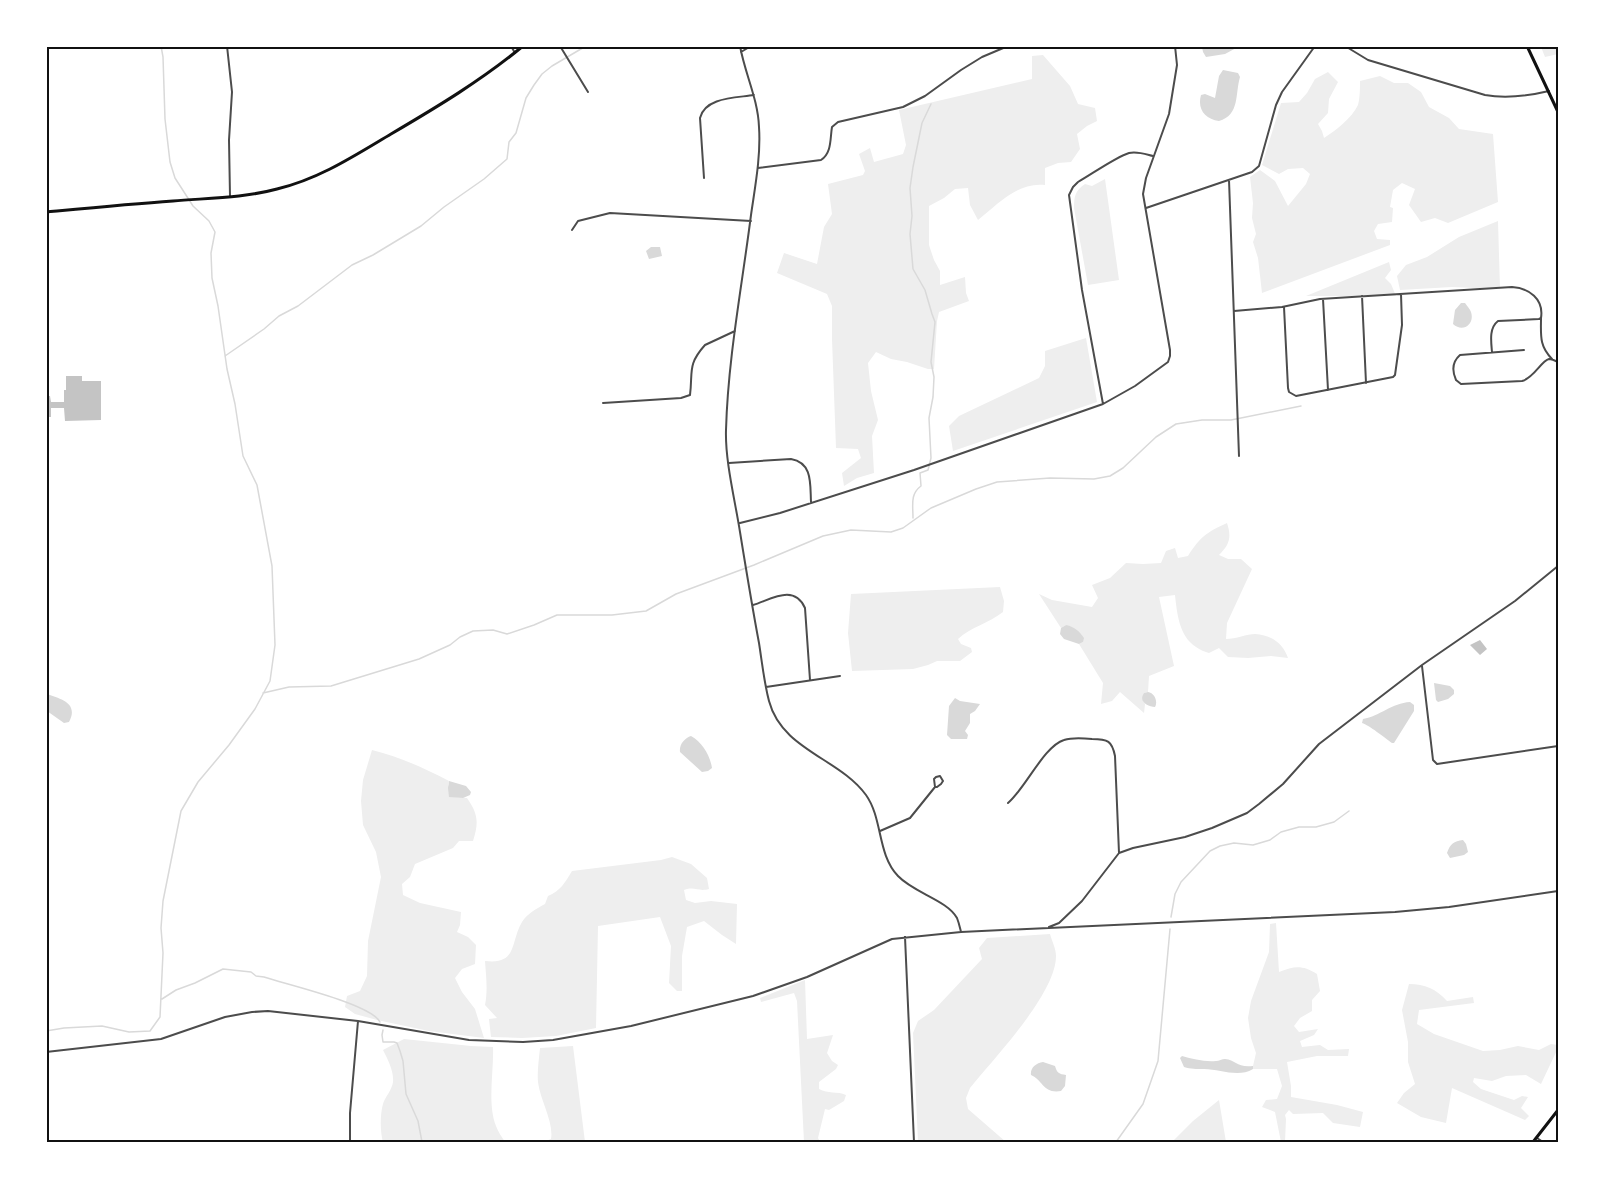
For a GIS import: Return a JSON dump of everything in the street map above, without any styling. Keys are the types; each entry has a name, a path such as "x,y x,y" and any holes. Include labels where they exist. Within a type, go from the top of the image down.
{"main road":[{"path":"46,212 230,196 274,190 317,176 451,98 524,46"},
{"path":"1527,46 1558,112"},
{"path":"1533,1143 1558,1110"}],"street":[{"path":"227,46 231,92 230,196"},
{"path":"511,46 515,53"},
{"path":"560,46 588,92"},
{"path":"740,46 746,74 754,95 760,131 751,221 735,331 725,433 770,704 788,734 846,774 867,795 880,831 886,859 892,869 909,886 950,910 958,920 961,932"},
{"path":"741,52 751,46"},
{"path":"757,168 820,161 829,153 832,127 838,122 891,110 914,102 982,57 1008,46"},
{"path":"739,524 925,466 1103,404 1135,386 1168,362 1170,356 1143,194 1153,156 1169,114 1177,65 1175,46"},
{"path":"1145,209 1252,172 1259,165 1276,105 1282,92 1315,46"},
{"path":"1345,46 1354,53 1375,62 1485,95 1511,97 1549,91"},
{"path":"704,178 700,118 705,108 716,102 754,95"},
{"path":"1103,404 1082,290 1070,195 1078,182 1130,153 1139,152 1153,156"},
{"path":"1228,180 1239,456"},
{"path":"572,230 578,221 610,213 751,221"},
{"path":"1234,311 1284,307 1323,299 1521,288 1537,299 1541,305 1541,344 1547,354 1558,362"},
{"path":"1284,307 1289,392 1296,396 1392,378 1395,375 1402,325 1401,294"},
{"path":"1362,296 1366,383"},
{"path":"1323,299 1328,390"},
{"path":"1492,352 1492,329 1498,321 1541,318"},
{"path":"603,404 681,398 690,395 691,367 701,349 735,331"},
{"path":"1524,350 1460,356 1454,362 1453,370 1456,380 1461,384 1522,381 1529,379 1547,360 1552,359"},
{"path":"729,463 798,460 804,464 809,475 811,502"},
{"path":"1046,929 1059,922 1082,901 1119,854 1133,848 1197,833 1247,813 1283,784 1319,744 1422,665 1515,601 1558,566"},
{"path":"752,606 788,594 801,600 805,608 810,680"},
{"path":"1422,665 1433,760 1437,764 1558,746"},
{"path":"766,687 840,676"},
{"path":"1008,803 1017,796 1041,760 1061,741 1085,738 1108,741 1113,747 1115,756 1119,854"},
{"path":"880,831 910,818 935,787"},
{"path":"46,1052 161,1039 225,1017 252,1012 284,1012 469,1040 523,1042 553,1040 631,1026 753,996 807,977 892,939 905,937 961,932 1393,912 1449,907 1558,891"},
{"path":"905,937 914,1143"},
{"path":"350,1143 350,1113 358,1022"},
{"path":"1537,1138 1543,1143"}],"shaded area":[{"path":"1202,46 1238,47 1225,54 1206,57"},
{"path":"1541,47 1558,47 1558,54 1545,57"},
{"path":"1043,55 1070,86 1078,104 1095,108 1097,121 1077,134 1080,149 1071,162 1058,163 1045,168 1045,185 1026,187 1008,195 978,220 970,205 968,188 955,189 929,206 929,245 940,271 940,285 965,277 969,301 939,312 934,369 891,359 876,352 868,363 871,391 878,420 872,436 874,473 857,478 844,486 842,473 861,458 858,449 836,448 832,306 827,294 777,273 784,253 817,264 824,227 832,214 828,184 863,175 865,171 859,154 870,148 874,162 903,154 906,145 899,110 1032,79 1032,56"},
{"path":"1223,70 1238,73 1240,77 1234,109 1226,118 1219,121 1203,113 1200,100 1201,95 1205,94 1215,98 1219,76"},
{"path":"1328,72 1338,82 1329,99 1328,113 1318,124 1324,138 1352,115 1358,105 1360,81 1380,76 1394,83 1408,83 1421,92 1429,107 1449,118 1459,129 1493,134 1498,202 1448,223 1435,218 1421,222 1409,205 1415,189 1402,183 1393,190 1390,207 1393,208 1392,222 1378,224 1374,231 1377,239 1390,240 1390,245 1262,293 1258,258 1253,242 1256,234 1252,218 1250,177 1260,170 1275,181 1288,206 1306,184 1310,174 1303,168 1288,169 1279,174 1262,165 1281,103 1299,102 1315,79"},
{"path":"1105,179 1119,280 1088,285 1074,200 1079,189 1085,184 1092,186"},
{"path":"1498,221 1500,289 1452,287 1400,290 1397,276 1406,265 1427,257 1459,237"},
{"path":"651,247 660,247 662,256 649,259 646,251"},
{"path":"1389,262 1391,270 1385,278 1391,284 1396,296 1306,296"},
{"path":"1461,303 1465,303 1472,316 1470,323 1461,328 1453,324 1455,310"},
{"path":"1086,338 1097,402 953,451 949,426 959,416 1039,378 1045,366 1045,351"},
{"path":"1227,523 1229,541 1219,555 1228,559 1241,559 1252,569 1227,623 1226,639 1252,634 1266,636 1280,644 1288,658 1228,657 1219,648 1209,653 1202,651 1190,642 1182,630 1175,595 1159,597 1174,666 1149,676 1148,692 1144,693 1144,713 1120,692 1112,701 1101,704 1103,683 1079,644 1083,642 1066,625 1061,628 1039,594 1052,600 1092,607 1098,598 1092,585 1110,578 1126,563 1161,563 1166,551 1175,548 1178,558 1188,556 1204,536"},
{"path":"1000,587 1004,601 1003,612 958,639 961,644 971,648 972,652 960,661 937,661 913,669 852,671 848,633 851,594"},
{"path":"1066,625 1078,631 1084,638 1083,642 1079,644 1064,639 1060,634 1061,628"},
{"path":"1434,683 1450,686 1454,694 1438,702"},
{"path":"1148,692 1155,698 1155,707 1147,705 1142,699 1144,693"},
{"path":"47,694 63,700 70,706 72,716 69,722 64,723 47,711"},
{"path":"955,698 980,704 970,714 970,723 965,731 968,735 967,739 951,739 947,735 949,706"},
{"path":"1410,702 1414,705 1414,711 1394,743 1362,723 1363,719"},
{"path":"691,736 702,745 707,754 712,768 708,771 702,772 680,752 680,746"},
{"path":"372,750 412,763 449,781 448,785 454,797 467,798 475,814 477,823 473,841 459,841 453,848 415,864 410,877 402,884 403,895 420,903 461,912 457,932 468,937 476,945 475,964 462,969 455,978 475,1009 484,1038 429,1031 377,1020 355,1014 345,1007 347,996 360,991 367,976 368,941 381,877 376,852 363,825 361,801 363,780"},
{"path":"449,781 466,786 471,792 470,795 463,798 449,797"},
{"path":"1463,840 1468,852 1450,858 1447,853 1451,845"},
{"path":"672,857 691,864 707,878 709,889 684,890 686,900 695,903 711,901 737,904 736,944 704,921 687,927 682,956 682,991 677,991 669,983 671,946 660,917 598,926 596,1028 556,1036 491,1037 489,1019 497,1018 485,1005 487,988 485,961 496,961 508,956 524,919 545,904 548,896 562,886 572,871"},
{"path":"1276,923 1279,972 1298,967 1317,974 1320,991 1312,1000 1312,1011 1300,1018 1294,1026 1299,1032 1318,1029 1314,1035 1300,1041 1302,1047 1320,1045 1328,1050 1349,1049 1348,1056 1317,1056 1287,1062 1291,1097 1363,1112 1360,1127 1333,1123 1323,1113 1293,1114 1289,1110 1285,1115 1285,1142 1281,1142 1275,1112 1262,1107 1266,1100 1277,1099 1282,1086 1277,1069 1253,1069 1256,1053 1248,1018 1251,1001 1269,952 1270,924"},
{"path":"1050,934 1056,956 1046,988 1022,1025 970,1088 966,1098 968,1109 1006,1142 918,1142 913,1033 918,1021 934,1010 982,959 979,948 987,938"},
{"path":"805,980 807,1039 833,1035 827,1053 838,1065 819,1082 819,1089 846,1095 844,1101 829,1110 825,1109 818,1138 820,1142 804,1142 797,1001 794,993 761,1002 760,998"},
{"path":"1409,984 1430,988 1447,1001 1473,997 1474,1003 1419,1010 1417,1024 1434,1034 1483,1051 1518,1046 1539,1050 1551,1044 1558,1045 1541,1084 1526,1075 1506,1076 1492,1081 1474,1078 1473,1082 1481,1089 1514,1100 1522,1096 1528,1097 1521,1108 1529,1116 1525,1120 1452,1088 1446,1123 1421,1117 1397,1103 1415,1084 1408,1062 1408,1042 1402,1010"},
{"path":"404,1039 493,1047 493,1117 505,1142 383,1142 382,1108 393,1078 383,1050"},
{"path":"573,1046 585,1142 543,1142 551,1139 551,1132 538,1082 540,1048"},
{"path":"1182,1056 1207,1061 1225,1059 1243,1066 1253,1066 1253,1069 1235,1073 1189,1068 1184,1067 1180,1058"},
{"path":"1043,1062 1055,1066 1059,1073 1066,1075 1065,1086 1061,1091 1047,1089 1031,1075 1034,1066"},
{"path":"1219,1100 1226,1142 1172,1142 1193,1121"}],"building":[{"path":"66,376 82,376 82,381 101,381 101,420 65,421 64,408 51,408 51,417 46,417 46,396 50,396 51,402 64,402"},
{"path":"1480,640 1487,649 1480,655 1470,645"}],"waterway":[{"path":"46,1031 102,1026 129,1032 150,1031 160,1017 163,901 181,811 198,782 255,709 270,681 275,645 272,566 257,485 243,456 212,278 211,253 215,232 209,221 193,206 175,178 170,162 161,46"},
{"path":"225,356 279,316 298,306 352,265 421,226 484,179 507,159 509,142 516,133 526,98 542,74 586,46"},
{"path":"913,518 914,496 921,486 920,473 928,470 931,458 929,418 933,397 934,377 931,362 935,322 925,290 913,269 910,188 922,123 931,104"},
{"path":"263,693 289,687 331,686 419,659 450,645 473,631 493,630 507,634 557,615 612,615 646,611 676,594 823,536 851,530 891,532 903,528 931,508 997,482 1050,478 1094,479 1110,476 1123,468 1156,437 1176,424 1202,420 1231,420 1301,406"},
{"path":"1171,917 1175,894 1181,882 1210,851 1234,843 1253,845 1270,840 1281,832 1334,822 1349,811"},
{"path":"1116,1142 1143,1104 1158,1061 1170,929"},
{"path":"162,999 176,990 223,969 251,972 256,976 346,1002 373,1015 380,1022"},
{"path":"383,1030 383,1042 397,1043 400,1051 406,1094 418,1121 422,1142"}]}
